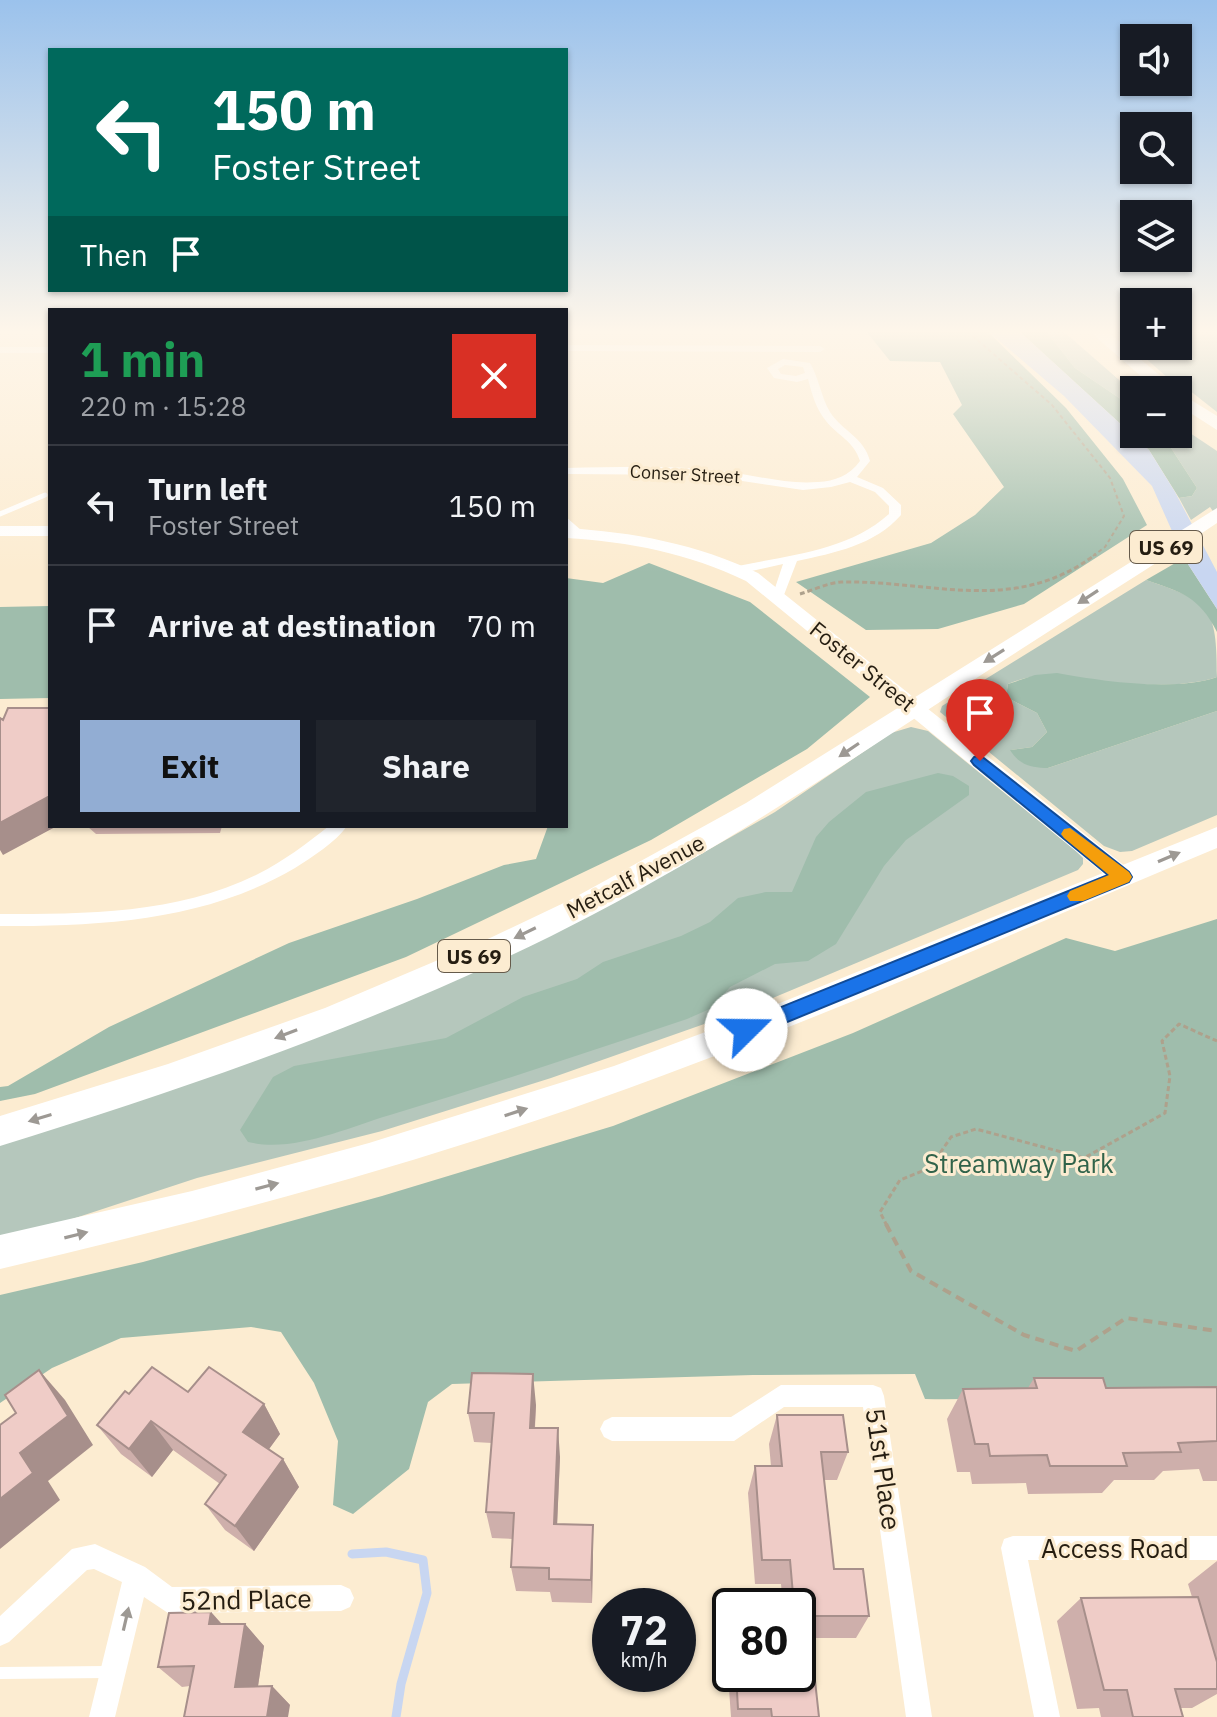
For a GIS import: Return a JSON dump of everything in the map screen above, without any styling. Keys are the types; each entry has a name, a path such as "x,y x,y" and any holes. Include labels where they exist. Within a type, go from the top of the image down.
{"highway":[{"path":"1198,411 1217,424"},
{"path":"1192,420 1217,437"},
{"name":"Metcalf Avenue","path":"0,1131 119,1094 381,997 503,943 656,868 803,780 1217,514"},
{"path":"0,1252 192,1207 354,1162 619,1078 761,1024 1217,837"}],"street":[{"path":"738,570 860,541 881,529 895,515 895,505 879,490 850,478 862,466 864,455 856,440 825,411"},
{"name":"Conser Street","path":"568,471 697,472 740,476 784,486 820,485 850,478"},
{"name":"Foster Street","path":"570,529 691,551 780,591 914,707 1123,877"},
{"path":"0,531 48,531"},
{"path":"780,591 792,557"},
{"path":"0,920 152,915 216,898 284,867 336,828"},
{"name":"51st Place","path":"612,1429 734,1429 781,1396 873,1396 919,1717"},
{"name":"Access Road","path":"1047,1717 1013,1548 1217,1548"},
{"name":"52nd Place","path":"0,1633 81,1558 95,1556 136,1576 168,1600 341,1598"},
{"path":"102,1717 136,1576"}],"lane":[{"path":"0,514 45,495"},
{"path":"0,1673 113,1672"}],"path":[{"path":"780,591 798,595 838,582 989,593 1049,580 1084,563 1105,547 1124,516 1110,478 1057,411"},
{"path":"1217,1041 1179,1024 1162,1041 1170,1076 1165,1113 1084,1158 976,1129 951,1137 930,1168 900,1180 880,1212 911,1271 1024,1335 1076,1351 1126,1318 1217,1331"}],"green space":[{"path":"956,411 1069,411 1123,479 1147,525 1024,604 938,629 866,630 796,582 931,543 975,515 1004,487 953,414"},
{"path":"1107,411 1120,411 1120,423"},
{"path":"1192,434 1217,451 1217,517 1210,507 1191,520 1179,498 1192,496 1197,488 1171,448 1192,448"},
{"path":"1147,448 1171,448 1197,488 1192,496 1179,498"},
{"path":"1184,558 1217,609 1217,632 1203,610 1188,597 1146,580"},
{"path":"649,563 750,602 870,697 807,749 651,840 406,957 35,1094 0,1101 0,1087 8,1086 109,1027 289,943 504,865 536,859 547,828 568,828 568,578 603,583"},
{"path":"1146,580 1185,595 1206,610 1215,635 1217,677 1192,683 1146,685 1067,676 1034,676 1008,684 1006,697 1037,713 1047,732 1032,747 1011,750 1048,768 1217,711 1217,815 1132,851 1120,852 1104,846 940,712 942,706"},
{"path":"48,606 48,698 0,699 0,607"},
{"path":"1057,673 1116,682 1159,684 1180,684 1217,677 1217,711 1048,768 1031,766 1017,759 1010,750 1032,747 1047,732 1037,713 1006,697 1008,684 1035,675"},
{"path":"911,727 928,731 1076,851 1083,858 1083,864 1078,870 744,1010 551,1078 382,1131 197,1178 57,1224 0,1236 0,1144 671,871 775,812 891,733"},
{"path":"938,773 953,776 969,786 969,795 906,840 884,866 836,944 808,961 775,964 730,987 712,1008 687,1019 338,1132 302,1142 266,1145 248,1142 240,1130 273,1077 294,1066 446,1038 523,997 577,979 603,962 681,936 710,922 738,898 766,892 792,892 816,837 829,822 866,792"},
{"name":"Streamway Park","path":"1217,919 1217,1388 925,1399 915,1374 753,1375 452,1384 428,1402 409,1469 353,1514 333,1505 338,1441 314,1383 281,1332 251,1327 121,1338 52,1368 0,1403 0,1295 143,1262 382,1196 613,1126 853,1033 1066,938 1115,951"}],"water":[{"path":"1079,411 1107,411 1120,423 1120,448 1149,450 1217,572 1217,609 1184,558 1152,486"}],"building":[{"path":"8,708 48,708 48,797 0,823 0,718 3,720"},
{"path":"152,1367 188,1392 209,1367 264,1404 243,1432 283,1459 235,1526 205,1504 226,1475 151,1421 129,1449 97,1425 125,1391 129,1394"},
{"path":"39,1370 68,1416 20,1453 33,1473 0,1499 0,1425 16,1413 5,1395"},
{"path":"472,1373 533,1374 530,1428 558,1428 554,1524 593,1525 591,1580 549,1579 549,1568 511,1567 514,1513 486,1512 494,1413 468,1413"},
{"path":"1034,1378 1103,1378 1106,1388 1217,1387 1217,1441 1178,1443 1181,1452 1123,1453 1127,1466 1050,1466 1047,1455 990,1456 988,1444 975,1444 963,1389 1037,1388"},
{"path":"777,1415 843,1415 848,1452 821,1452 834,1569 863,1569 869,1616 816,1616 816,1588 792,1588 790,1560 762,1560 755,1466 782,1466"},
{"path":"1198,1597 1217,1662 1217,1689 1175,1689 1183,1717 1133,1717 1127,1690 1104,1690 1081,1598"},
{"path":"211,1612 209,1624 245,1624 235,1687 272,1686 267,1717 184,1717 194,1666 158,1667 169,1613"},
{"path":"816,1690 819,1717 772,1717 771,1709 738,1709 737,1692 816,1692"}],"waterway":[{"path":"352,1554 386,1552 423,1560 427,1593 401,1684 396,1717"}],"slow traffic":[{"path":"1070,834 1123,877 1076,896"}],"route":[{"path":"746,1030 1123,877 980,761"}]}
